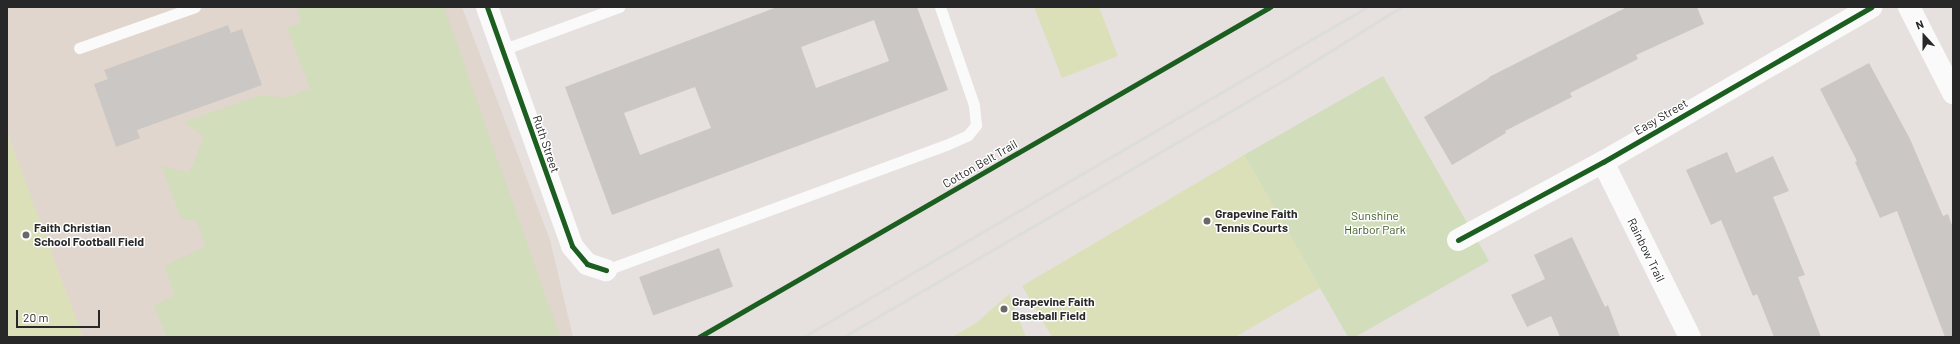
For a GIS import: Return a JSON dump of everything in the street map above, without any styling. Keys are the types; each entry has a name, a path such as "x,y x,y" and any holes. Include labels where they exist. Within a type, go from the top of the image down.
{"street":[{"name":"Ruth Street","path":"487,7 572,246 587,264 606,270"},
{"name":"Easy Street","path":"1458,240 1603,162 1872,7"},
{"path":"1909,7 1953,93"},
{"name":"Rainbow Trail","path":"1603,162 1690,337"}],"lane":[{"path":"79,48 195,7"},
{"path":"502,50 619,7"},
{"path":"606,270 939,148 968,135 976,125 974,105 940,7"}],"shaded area":[{"path":"7,7 462,7 550,240 573,337 7,337"}],"green space":[{"path":"296,7 444,7 560,337 167,337 154,306 175,295 164,266 206,246 196,220 181,219 162,166 189,173 204,137 184,122 261,95 287,98 310,88 287,28 302,22"},
{"path":"1034,7 1099,7 1118,56 1062,78"},
{"name":"Sunshine Harbor Park","path":"1383,76 1489,261 1355,337 1348,337 1244,155"},
{"name":"Faith Christian School Football Field","path":"7,132 83,337 7,337"},
{"name":"Grapevine Faith Tennis Courts","path":"1244,155 1320,288 1235,337 1052,337 1022,286"},
{"name":"Grapevine Faith Baseball Field","path":"1009,294 1026,337 952,337 976,323"}],"building":[{"path":"777,7 917,7 948,90 612,215 565,87","holes":["874,20 889,61 816,88 801,47","695,87 711,128 640,155 624,113"]},
{"path":"1627,7 1697,7 1704,24 1636,55 1638,59 1570,93 1572,97 1505,131 1506,133 1452,165 1424,117 1489,77"},
{"path":"228,25 231,33 242,29 262,85 137,130 140,138 116,147 94,84 108,79 104,70"},
{"path":"1869,63 1910,139 1943,216 1948,214 1953,228 1953,337 1945,337 1897,211 1880,218 1855,162 1857,161 1820,89"},
{"path":"1727,152 1736,173 1773,156 1789,191 1773,197 1805,275 1798,277 1821,337 1774,337 1757,294 1753,296 1721,220 1711,225 1686,170"},
{"path":"1572,237 1605,307 1608,305 1620,337 1560,337 1551,316 1527,327 1511,295 1545,279 1534,255"},
{"path":"719,248 733,287 653,316 639,277"}],"railway":[{"path":"803,337 1367,7"},
{"path":"843,337 1284,80 1401,7"}],"cycle path":[{"path":"487,7 572,246 587,264 606,270"},
{"name":"Cotton Belt Trail","path":"699,337 1270,7"},
{"path":"1458,240 1603,162 1872,7"}],"place":[{"name":"Grapevine Faith Tennis Courts","path":"1207,221"},
{"name":"Faith Christian School Football Field","path":"26,235"},
{"name":"Grapevine Faith Baseball Field","path":"1004,309"}]}
